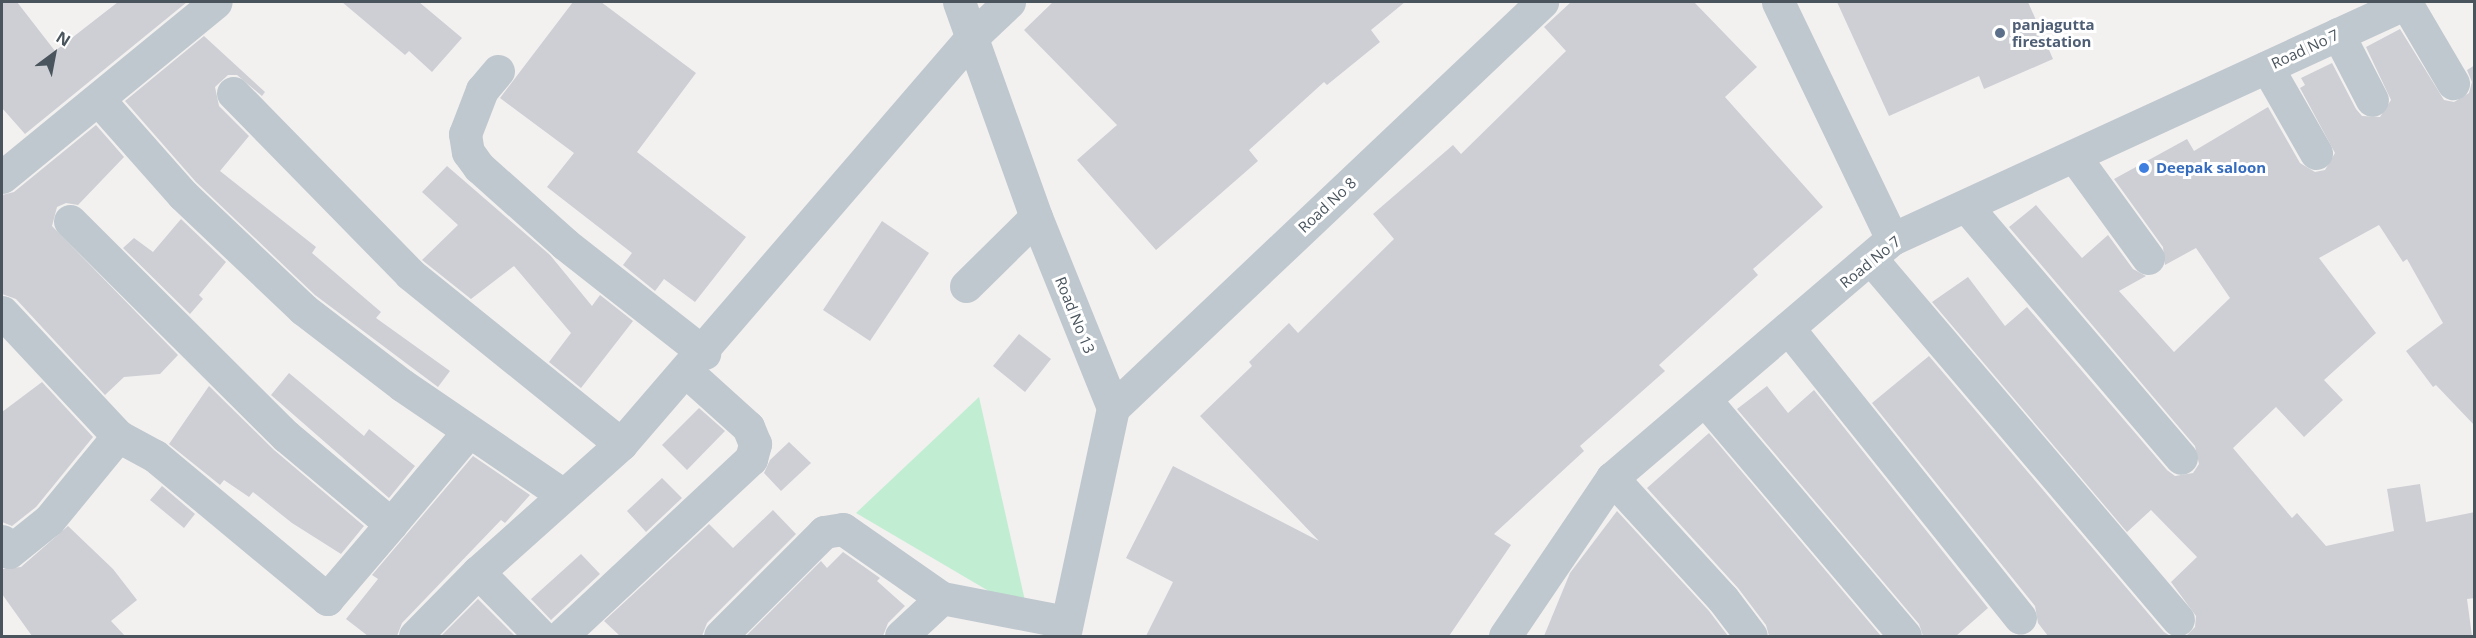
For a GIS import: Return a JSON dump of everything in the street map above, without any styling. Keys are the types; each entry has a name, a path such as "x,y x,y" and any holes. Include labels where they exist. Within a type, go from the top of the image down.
{"street":[{"path":"2,177 216,2"},
{"name":"Road No 13","path":"959,2 1036,217 1113,408"},
{"path":"415,636 478,572 621,444 696,362 972,37 1009,2"},
{"name":"Road No 8","path":"1113,408 1542,2"},
{"path":"1778,2 1882,250 2178,620"},
{"path":"2407,2 2453,83"},
{"name":"Road No 7","path":"1505,636 1612,478 1882,250 1966,206 2407,2"},
{"path":"2338,34 2372,100"},
{"path":"2267,67 2316,153"},
{"path":"498,71 482,90 465,134 468,152 479,167 696,362 748,427 755,444 751,459 561,636"},
{"path":"233,93 410,274 621,444"},
{"path":"98,99 183,195 303,309 469,431 563,495"},
{"path":"2074,156 2148,258"},
{"path":"1966,206 2181,458"},
{"path":"966,286 1036,217"},
{"path":"70,222 286,436 391,524"},
{"path":"2,312 118,436 155,456 327,599 469,431"},
{"path":"1788,328 2020,618"},
{"path":"1705,400 1905,636"},
{"path":"720,636 824,532 843,529 856,535 942,598 1065,629 1113,408"},
{"path":"2,541 9,552 49,520 118,436"},
{"path":"1612,478 1723,599 1751,636"},
{"path":"478,572 541,636"},
{"path":"901,636 942,598"}],"green space":[{"path":"979,397 1028,614 856,513"}],"building":[{"path":"2,2 17,2 55,51 118,2 187,2 25,134 2,108"},
{"path":"342,2 419,2 462,38 432,72 409,51 405,55"},
{"path":"573,2 601,2 696,73 637,152 746,237 695,302 664,279 655,291 623,265 632,253 547,187 574,153 500,98"},
{"path":"1053,2 1405,2 1371,30 1380,42 1327,85 1324,82 1249,150 1258,161 1156,250 1077,160 1117,125 1024,30"},
{"path":"1571,2 1694,2 1757,67 1725,97 1823,207 1753,269 1758,275 1659,365 1665,371 1580,446 1584,451 1494,534 1511,545 1449,636 1146,636 1173,582 1126,558 1173,466 1319,541 1200,416 1252,366 1249,362 1289,323 1298,333 1394,239 1373,214 1453,145 1461,154 1566,51 1544,27"},
{"path":"1837,2 2028,2 2053,59 1984,89 1979,76 1889,116"},
{"path":"2400,29 2444,100 2454,102 2469,93 2472,82 2467,70 2475,65 2475,426 2436,385 2433,387 2406,351 2443,323 2407,259 2403,262 2379,225 2319,258 2376,333 2324,380 2343,400 2304,437 2276,407 2233,448 2292,518 2297,513 2326,546 2394,531 2387,489 2420,484 2426,522 2475,512 2475,598 2467,599 2472,636 2186,636 2195,627 2196,616 2171,582 2197,557 2151,510 2127,532 1932,302 1968,277 2005,326 2027,307 2167,470 2175,476 2193,473 2199,464 2195,446 2009,227 2036,205 2082,258 2108,235 2133,269 2146,276 2119,291 2174,352 2230,298 2196,248 2165,265 2163,247 2114,179 2187,139 2194,151 2268,107 2300,163 2315,172 2325,170 2335,153 2300,88 2305,85 2301,78 2332,63 2362,116 2380,117 2391,100 2366,47"},
{"path":"204,36 265,92 262,96 237,75 228,75 215,87 219,106 249,136 220,171 316,247 312,253 381,312 376,318 450,371 438,387 315,295 196,182 125,101"},
{"path":"96,125 124,157 78,205 66,203 57,207 52,226 178,355 160,374 124,377 105,395 16,299 2,294 2,195 14,192"},
{"path":"447,166 550,255 592,306 600,295 633,321 581,388 549,362 571,333 514,266 471,299 422,260 458,225 422,192"},
{"path":"181,219 226,262 199,295 203,299 190,314 123,248 134,238 153,252"},
{"path":"882,221 929,253 870,341 823,310"},
{"path":"1019,334 1051,359 1025,392 993,366"},
{"path":"1929,356 2164,632 2170,636 2048,636 2038,623 2035,606 1872,403"},
{"path":"289,373 364,436 369,429 415,466 389,498 271,395"},
{"path":"42,382 93,437 36,507 12,526 2,522 2,412"},
{"path":"209,386 274,450 364,526 341,554 292,523 253,492 249,497 224,480 220,485 169,444"},
{"path":"1767,386 1788,413 1814,390 1988,608 1956,636 1923,636 1919,624 1737,409"},
{"path":"699,408 725,431 687,470 662,445"},
{"path":"1709,433 1881,636 1769,636 1766,625 1738,588 1647,488"},
{"path":"789,442 811,463 781,491 764,473 770,460"},
{"path":"473,456 530,495 505,523 501,520 402,623 397,636 368,636 346,619 378,579 372,575"},
{"path":"662,478 682,498 646,532 627,511"},
{"path":"162,486 195,514 184,528 150,500"},
{"path":"773,510 796,534 707,623 702,636 620,636 604,621 709,524 733,548"},
{"path":"1617,511 1709,611 1728,636 1544,636 1570,573"},
{"path":"68,526 113,569 137,600 111,621 125,636 32,636 2,594 2,569 21,567"},
{"path":"843,552 880,578 877,581 905,606 888,623 883,636 746,636 821,561 827,568"},
{"path":"581,554 600,574 551,620 531,599"},
{"path":"478,599 515,636 441,636"}],"place":[{"name":"panjagutta firestation","path":"2000,33"},
{"name":"Deepak saloon","path":"2144,168"}]}
